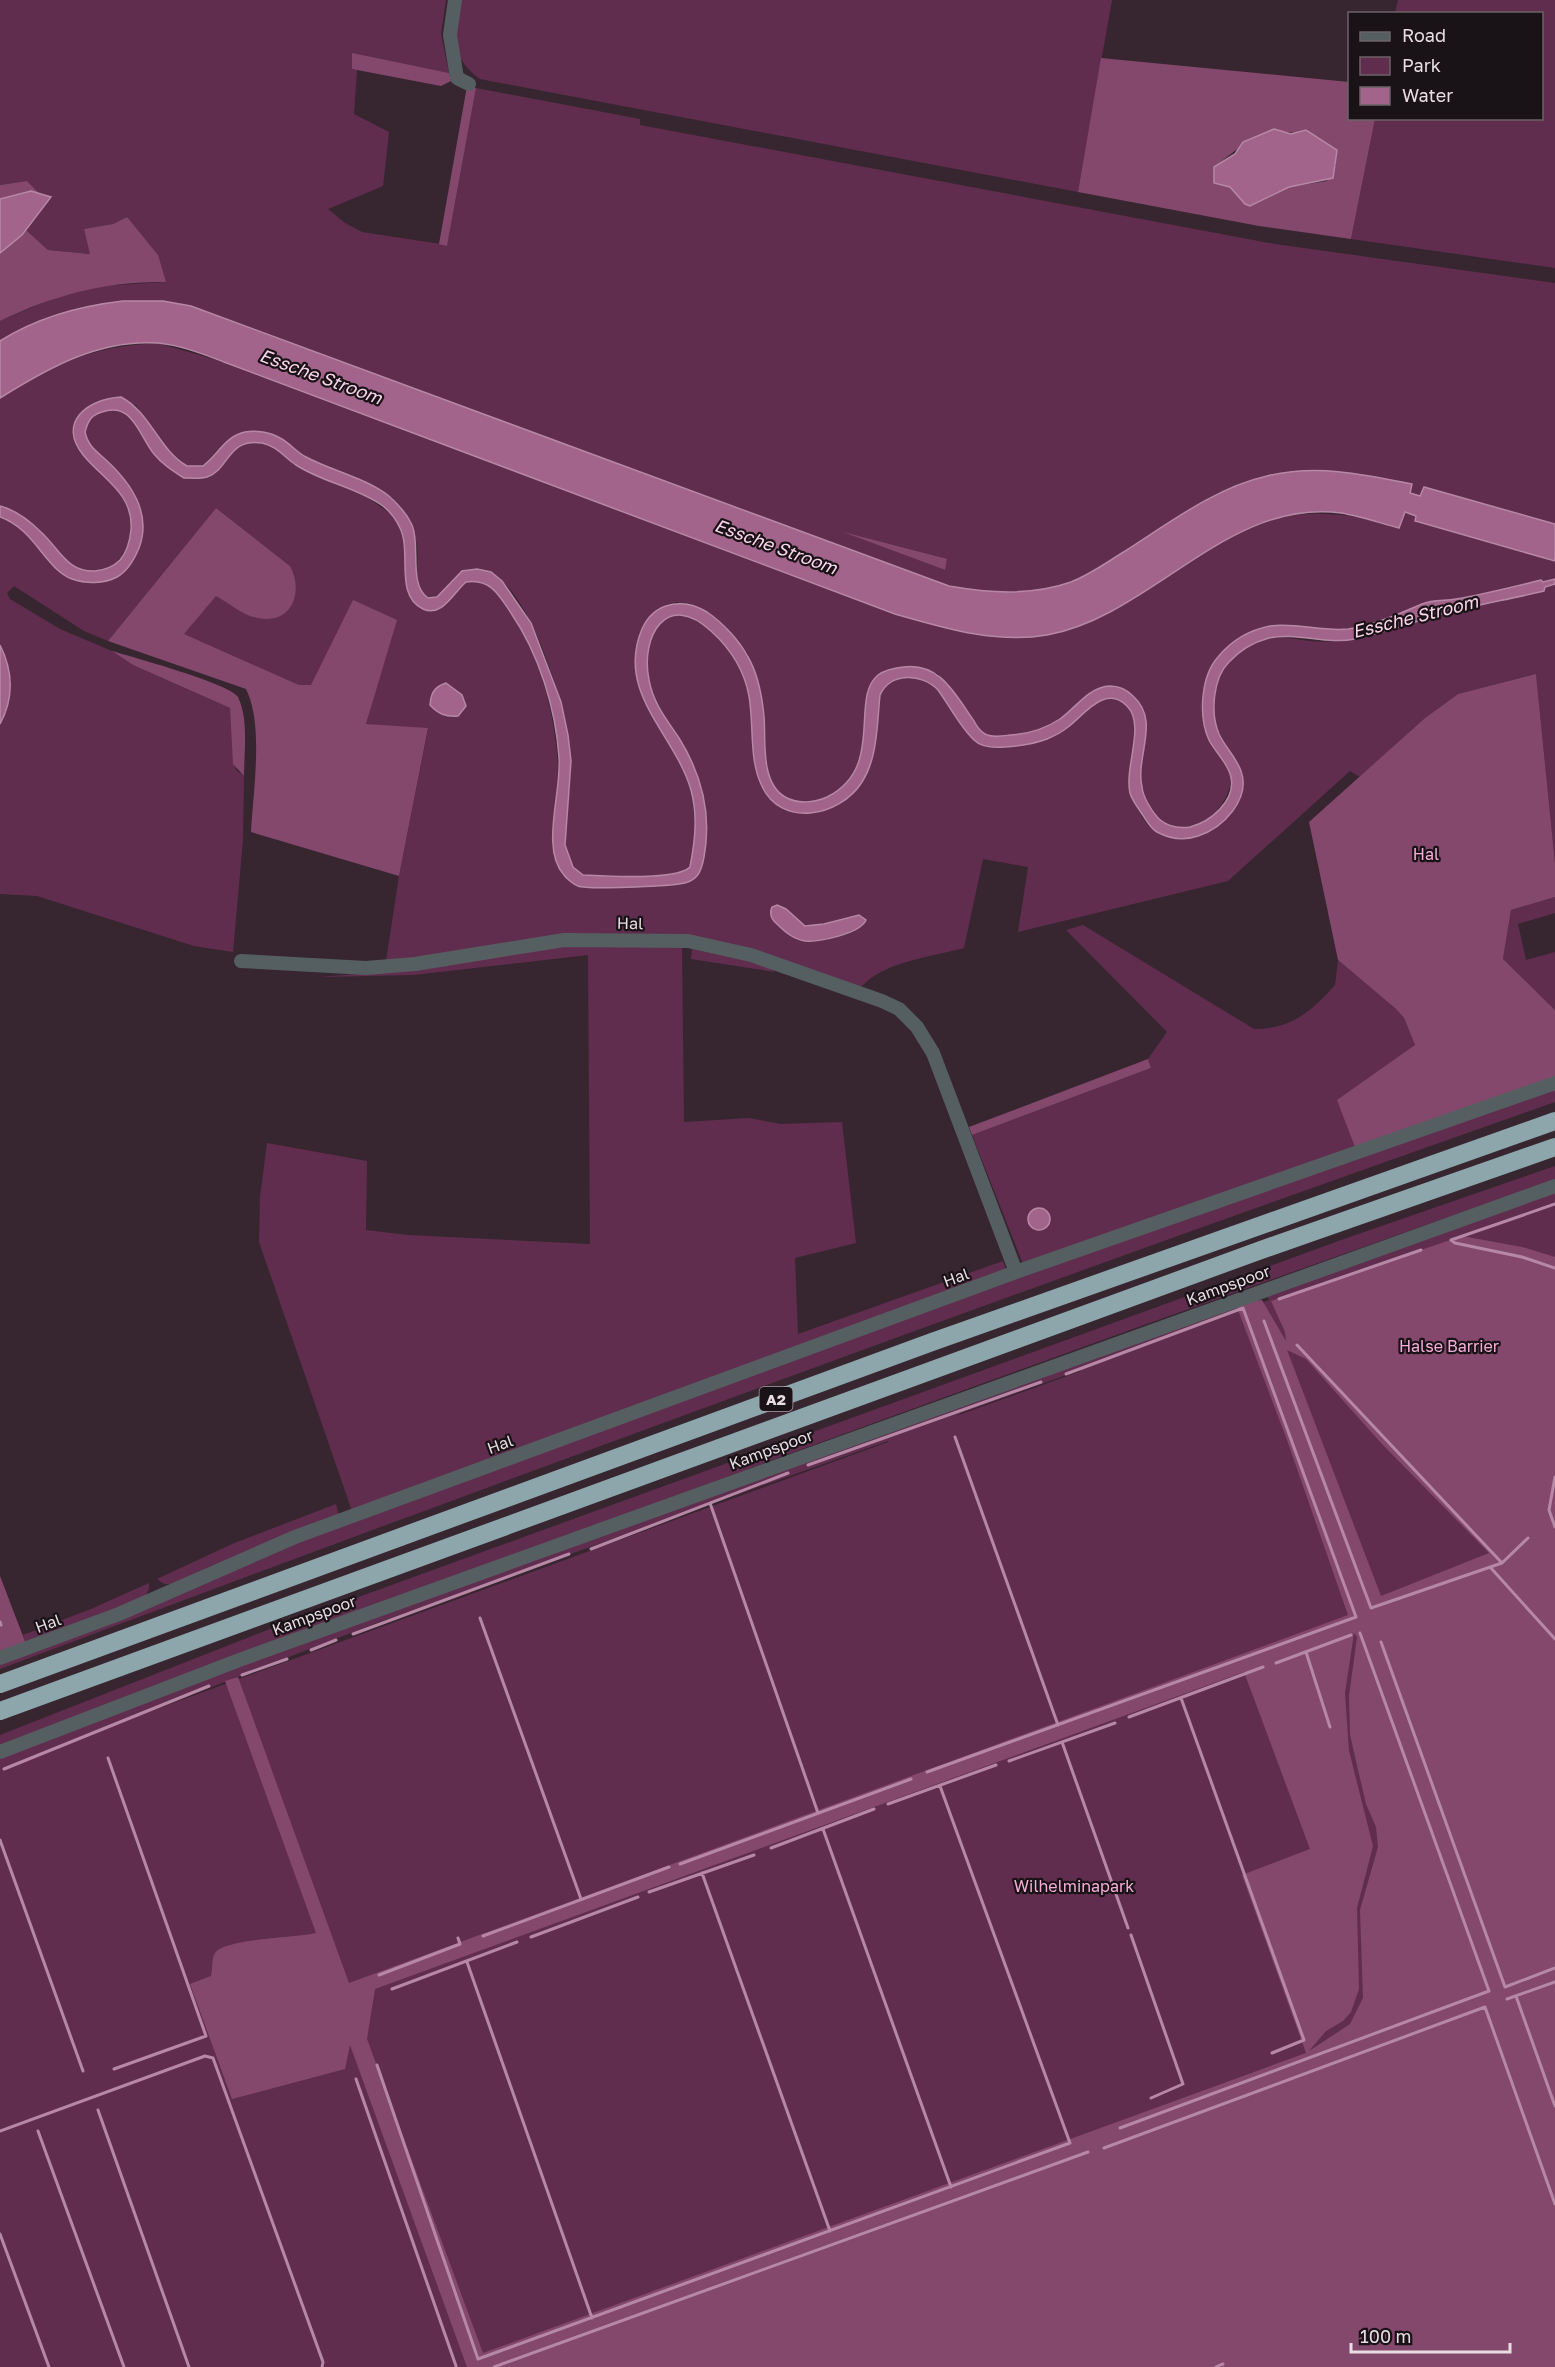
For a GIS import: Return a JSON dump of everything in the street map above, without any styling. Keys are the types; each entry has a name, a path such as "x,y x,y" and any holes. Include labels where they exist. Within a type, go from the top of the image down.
{"highway":[{"name":"A2","path":"0,1684 954,1334 1555,1121"},
{"name":"A2","path":"0,1710 1238,1259 1555,1147"}],"street":[{"path":"455,0 450,35 452,56 457,78 469,84"},
{"name":"Hal","path":"241,961 339,968 374,968 571,940 688,941 751,955 865,993 899,1010 917,1027 933,1053 1016,1272"},
{"name":"Hal","path":"0,1658 119,1614 271,1546 1016,1272 1555,1083"},
{"name":"Kampspoor","path":"0,1752 242,1659 1555,1186"}],"green space":[{"path":"0,0 446,0 441,34 449,73 352,54 352,69 357,70 354,114 389,132 383,186 328,209 345,223 362,232 447,245 476,88 640,119 640,125 1275,244 1555,283 1555,524 1425,487 1420,496 1409,493 1411,484 1375,477 1321,471 1285,472 1255,479 1220,494 1187,512 1112,562 1070,582 1033,591 1015,592 977,590 940,583 163,301 141,301 78,309 19,330 0,341 0,321 61,295 99,286 166,282 127,217 113,224 84,229 91,254 48,250 26,230 51,197 39,193 27,181 0,185","holes":["852,535 924,554 945,570"]},
{"path":"458,0 1112,0 1078,192 480,79 463,62 458,53 455,23"},
{"path":"1398,0 1555,0 1555,268 1351,239 1375,120 1543,120 1543,12 1395,12"},
{"path":"352,53 449,73 451,81 441,86 352,69"},
{"path":"1101,58 1348,82 1348,120 1375,120 1351,239 1259,226 1078,192","holes":["1286,132 1297,133 1336,164 1327,181 1289,187 1251,206 1245,204 1230,187 1214,183 1214,167 1236,150"]},
{"path":"467,86 476,88 447,246 439,244"},
{"path":"27,181 39,193 31,191 0,199 0,185"},
{"path":"127,217 158,255 166,282 122,284 81,291 40,304 0,321 0,253 26,230 48,250 90,254 84,229 113,224"},
{"path":"157,343 224,362 895,614 970,633 1028,637 1047,635 1080,626 1140,595 1227,539 1258,525 1298,515 1408,514 1416,516 1415,521 1555,561 1555,579 1424,603 1409,612 1352,628 1334,630 1288,625 1251,632 1204,685 1208,737 1231,776 1225,800 1207,819 1196,826 1184,828 1172,827 1157,818 1143,793 1139,770 1146,724 1137,699 1085,696 1064,716 1043,728 1022,735 1000,737 981,731 937,673 875,677 864,743 852,773 842,786 821,799 808,802 794,801 783,796 775,788 770,777 762,699 748,657 726,632 677,602 659,608 646,621 636,658 670,745 684,770 691,790 696,835 690,868 670,875 655,876 582,875 572,864 566,851 564,836 571,774 568,739 556,687 535,631 508,587 490,572 462,571 437,597 431,599 424,595 418,583 418,552 410,526 401,507 381,489 315,462 264,432 217,450 203,466 187,466 163,446 136,405 83,409 84,457 116,487 129,509 132,520 129,543 117,561 98,570 75,567 26,520 14,511 0,506 0,398 39,375 74,359 112,348"},
{"path":"119,409 128,414 154,454 184,478 226,457 235,448 248,443 262,443 276,448 296,465 367,497 392,515 401,529 406,546 406,584 409,595 443,606 466,582 481,582 496,592 527,641 540,673 549,705 558,770 564,875 578,886 684,884 697,876 701,868 707,832 702,790 688,753 659,706 647,673 647,655 652,636 658,625 669,617 681,615 696,619 710,629 730,652 747,690 754,734 755,766 763,781 786,811 850,797 874,745 882,692 886,685 894,681 914,678 927,682 938,690 965,730 976,741 990,747 1005,748 1039,737 1100,701 1117,700 1127,705 1133,716 1135,731 1131,791 1133,800 1151,828 1182,839 1228,811 1238,801 1242,792 1243,783 1238,766 1220,735 1214,714 1219,679 1224,669 1239,652 1265,639 1288,638 1322,642 1348,639 1428,617 1544,591 1544,587 1555,584 1555,863 1536,674 1458,694 1425,718 1360,777 1350,771 1228,881 1018,932 1028,867 983,859 964,948 895,966 871,978 861,987 768,956 621,935 386,961 399,876 428,729 366,725 375,689 318,674 312,685 299,685 183,634 216,595 255,618 290,566 216,508 108,641 84,631 14,586 7,593 10,599 60,629 112,651 133,665 230,708 236,770 244,776 243,840 233,952 194,946 37,896 0,894 0,724 8,704 10,684 7,665 0,645 0,518 25,533 59,570 86,583 135,557 136,513 132,490 121,475 93,448 85,432 93,417","holes":["772,907 786,909 805,926 824,924 859,915 864,925 849,934 823,940"]},
{"path":"216,508 290,566 296,586 295,596 287,611 270,619 247,615 216,596 184,634 299,685 311,685 353,600 397,620 366,724 428,728 399,876 251,832 256,740 255,721 246,689 108,641"},
{"path":"843,532 947,559 945,570"},
{"path":"112,651 200,678 238,697 245,726 244,776 233,764 230,708 133,665"},
{"name":"Hal","path":"1536,674 1555,863 1555,897 1511,910 1503,959 1555,1010 1555,1077 1355,1147 1337,1100 1415,1045 1404,1018 1396,1009 1338,960 1309,822 1425,718 1458,694"},
{"path":"1555,897 1555,913 1518,924 1526,960 1555,952 1555,1010 1503,959 1511,910"},
{"path":"1083,925 1254,1029 1279,1026 1309,1011 1335,985 1338,960 1396,1009 1404,1018 1415,1045 1355,1147 1023,1264 972,1135 1151,1068 1148,1059 1167,1032 1066,930"},
{"path":"558,946 682,947 684,1122 749,1118 781,1124 842,1122 856,1243 795,1258 798,1334 1003,1261 1006,1270 352,1511 259,1242 260,1197 267,1143 367,1161 366,1230 408,1235 590,1244 588,955 413,975 320,977 381,972"},
{"path":"692,949 764,964 775,972 691,959"},
{"path":"1148,1059 1151,1068 972,1135 969,1127"},
{"path":"1555,1088 1555,1102 776,1381 0,1669 0,1664 260,1556 997,1284"},
{"path":"1555,1166 1555,1180 1359,1248 775,1459 0,1750 0,1735 265,1631 1344,1239"},
{"name":"Wilhelminapark","path":"1555,1191 1555,2367 0,2367 0,1759 114,1711 1235,1302 1240,1312 1269,1300 1265,1292","holes":["1081,1371 956,1416 961,1413","888,1442 132,1718 379,1622"]},
{"name":"Halse Barrier","path":"1462,1236 1522,1247 1555,1257 1555,2367 467,2367 350,2045 345,2069 232,2099 190,1984 211,1976 215,1953 222,1948 247,1941 316,1933 225,1681 238,1677 349,1983 1348,1615 1287,1440 1235,1302 1262,1300 1286,1341 1285,1332 1271,1301","holes":["1287,1350 1306,1359 1381,1443 1489,1553 1381,1596","1354,1633 1357,1637 1349,1696 1350,1735 1366,1804 1376,1827 1378,1847 1360,1910 1363,1998 1350,2024 1309,2051 1326,2031 1343,2021 1351,2012 1359,1989 1357,1908 1373,1846 1349,1751 1345,1693","1244,1672 1310,1849 1242,1875 1306,2053 483,2353 367,2039 375,1989"]},
{"path":"336,1504 339,1515 172,1584 164,1584 157,1579 232,1544"},
{"path":"0,1576 26,1644 0,1653"},
{"path":"149,1583 147,1594 139,1600 26,1644 23,1635 91,1609"}],"water":[{"path":"1274,129 1291,134 1306,130 1337,150 1333,178 1289,187 1250,206 1245,204 1230,187 1214,183 1214,167 1235,154 1243,142"},
{"path":"31,191 51,197 22,235 0,253 0,199"},
{"name":"Essche Stroom","path":"123,301 163,301 191,306 949,586 1010,592 1041,590 1071,582 1097,569 1192,508 1228,489 1267,476 1303,471 1358,474 1412,484 1410,493 1420,496 1424,487 1555,524 1555,561 1415,521 1416,516 1405,512 1399,528 1341,513 1300,513 1262,523 1226,540 1121,606 1085,624 1047,635 1028,637 970,633 895,614 208,356 175,346 136,343 95,351 56,366 0,398 0,341 29,325 59,314"},
{"name":"Essche Stroom","path":"121,397 140,412 169,450 187,466 203,466 238,434 249,431 263,432 284,440 306,457 380,490 399,506 412,525 418,584 428,598 437,597 462,571 477,569 491,572 502,581 531,623 561,702 571,761 565,845 573,867 583,875 656,876 682,871 690,867 695,829 691,790 673,750 641,693 636,673 636,652 642,629 651,615 666,606 687,604 707,612 719,621 740,644 754,671 761,693 766,760 771,782 785,797 800,802 817,801 845,784 856,769 861,752 866,700 870,686 878,675 884,672 900,667 916,667 937,675 945,682 980,730 994,736 1023,733 1048,726 1060,719 1089,694 1102,687 1113,686 1125,690 1141,706 1145,716 1146,728 1141,775 1146,799 1161,821 1186,828 1213,815 1230,794 1231,777 1209,740 1203,720 1203,697 1212,665 1235,641 1248,633 1270,626 1348,629 1377,622 1430,601 1452,600 1541,580 1543,582 1555,579 1555,584 1545,587 1544,591 1442,614 1355,639 1334,641 1301,637 1269,638 1243,650 1233,658 1219,677 1214,706 1219,734 1241,771 1242,792 1233,811 1217,826 1193,838 1182,839 1167,836 1155,830 1132,798 1129,783 1135,724 1127,706 1119,700 1111,698 1095,704 1066,729 1047,739 1021,745 992,747 981,745 974,740 938,690 924,680 915,678 891,682 880,695 876,740 871,762 862,782 852,794 825,810 810,813 782,808 770,798 757,774 749,696 736,660 711,631 695,620 681,615 670,617 660,624 653,634 647,664 651,688 657,704 687,752 703,795 707,825 701,868 694,879 679,884 585,887 570,881 557,864 553,835 559,772 557,739 544,682 521,629 498,594 488,585 474,581 466,582 447,603 436,610 423,609 414,602 406,584 405,549 400,528 392,515 380,504 360,493 306,471 276,449 262,443 242,445 235,449 215,473 207,477 184,478 157,458 128,416 121,411 113,410 98,413 89,422 85,432 93,448 124,479 141,511 143,523 139,548 133,561 124,572 101,582 83,582 72,579 54,567 22,530 0,517 0,506 22,516 77,568 99,571 120,560 131,534 131,517 128,506 116,488 84,456 76,444 73,433 80,414 87,408 97,402"},
{"path":"0,645 7,665 10,694 0,724"},
{"path":"446,683 462,695 466,706 458,716 442,714 430,705 434,691"},
{"path":"777,905 786,909 805,926 824,924 859,915 866,920 848,933 805,941 789,935 773,920 771,910"},
{"path":"1039,1208 1047,1211 1050,1219 1047,1227 1039,1230 1031,1227 1028,1219 1031,1211"}],"waterway":[{"path":"1555,1204 1451,1240 1455,1243 1522,1257 1555,1268"},
{"path":"1279,1299 1421,1250"},
{"path":"927,1772 1356,1617 1243,1308 1066,1374"},
{"path":"1264,1321 1371,1608 1502,1563 1528,1538"},
{"path":"1297,1345 1502,1563"},
{"path":"808,1465 1041,1382"},
{"path":"955,1437 1058,1725"},
{"path":"591,1549 788,1473"},
{"path":"1555,1477 1549,1510 1555,1527"},
{"path":"710,1503 818,1813"},
{"path":"353,1634 569,1554"},
{"path":"1490,1567 1555,1639"},
{"path":"480,1618 581,1899"},
{"path":"1120,2128 1489,1991 1360,1633"},
{"path":"1276,1663 1351,1635"},
{"path":"311,1650 336,1640"},
{"path":"1381,1642 1505,1987 1555,1968"},
{"path":"1306,1652 1330,1727"},
{"path":"242,1675 287,1659"},
{"path":"1129,1717 1263,1667"},
{"path":"4,1769 209,1686"},
{"path":"1181,1698 1304,2040 1272,2053"},
{"path":"1009,1761 1115,1723"},
{"path":"1062,1742 1128,1928"},
{"path":"108,1758 206,2036 114,2069"},
{"path":"888,1804 996,1765"},
{"path":"680,1864 911,1779"},
{"path":"377,2065 478,2359 1070,2143 940,1786"},
{"path":"771,1848 874,1809"},
{"path":"823,1829 951,2187"},
{"path":"0,1840 83,2071"},
{"path":"649,1892 754,1855"},
{"path":"483,1936 669,1867"},
{"path":"702,1873 830,2231"},
{"path":"531,1937 638,1897"},
{"path":"1131,1935 1183,2084 1151,2098"},
{"path":"379,1975 460,1944 458,1938"},
{"path":"392,1989 517,1942"},
{"path":"467,1962 592,2318"},
{"path":"1507,1999 1555,1982"},
{"path":"1516,1996 1555,2106"},
{"path":"1104,2148 1485,2007 1555,2204"},
{"path":"0,2131 205,2056 213,2058 323,2362 322,2367"},
{"path":"356,2079 456,2366"},
{"path":"98,2110 189,2367"},
{"path":"38,2131 124,2367"},
{"path":"494,2367 1088,2152"},
{"path":"0,2234 49,2367"},
{"path":"1216,2367 1223,2364"}]}
